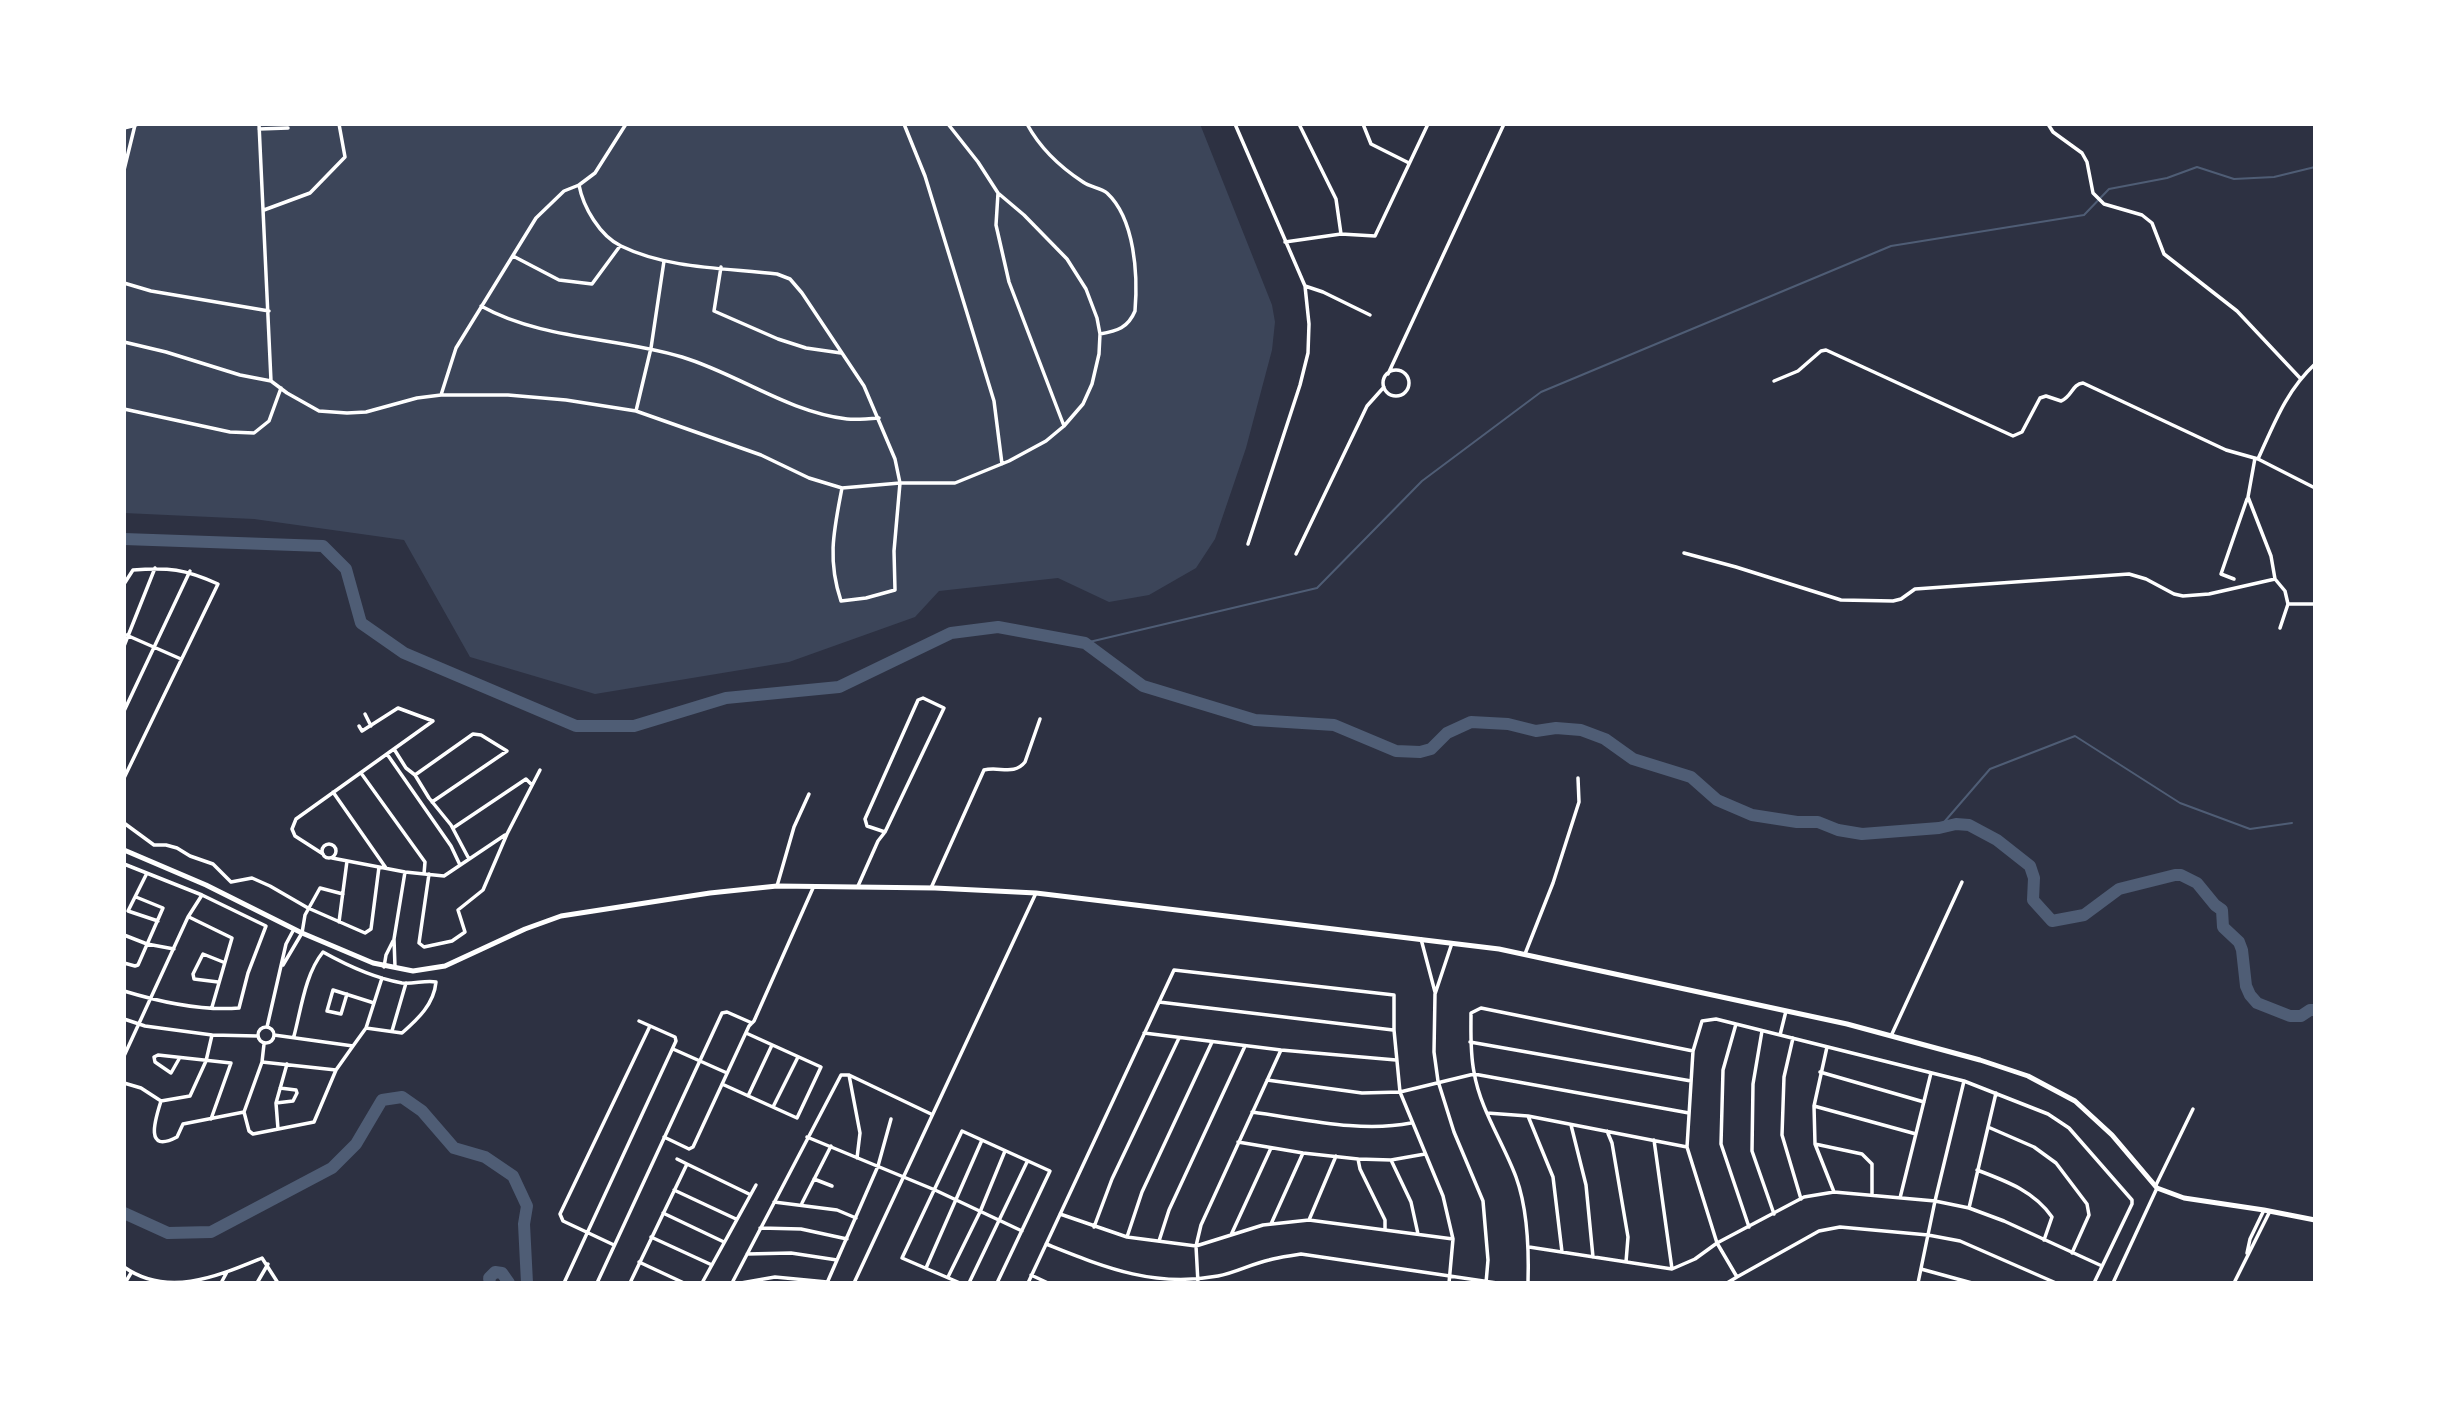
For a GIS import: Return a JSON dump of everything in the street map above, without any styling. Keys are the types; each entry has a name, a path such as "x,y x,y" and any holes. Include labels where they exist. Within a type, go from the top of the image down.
{"main road":[{"path":"124,850 206,885 302,933 384,967 413,971 445,966 515,933 561,916 710,893 777,886 931,888 1036,893 1525,954 1891,1036 2028,1076 2065,1094 2092,1115 2156,1188 2184,1198 2315,1220"}],"street":[{"path":"264,210 310,193 345,157 339,124"},
{"path":"441,395 456,348 536,218 564,191 579,185 595,173 626,124"},
{"path":"904,124 925,176 994,401 1002,464"},
{"path":"124,342 240,375 271,381 319,411 366,412 417,398 441,395 508,395 566,400 636,411 748,451 809,478 842,488 901,483 955,483 1002,464 1046,441 1064,426 1083,404 1092,384 1099,354 1100,334 1086,289 1067,260 1024,215 998,193 948,124"},
{"path":"1027,124 1052,158 1085,183 1106,192 1122,215 1130,236 1135,311 1132,320 1123,328 1100,334"},
{"path":"1235,124 1305,286 1309,324 1308,353 1300,385 1248,544"},
{"path":"1299,124 1336,199 1340,234"},
{"path":"1363,124 1371,144 1409,163"},
{"path":"1285,242 1340,234 1375,236 1427,124"},
{"path":"1388,373 1398,370 1405,373 1409,379 1405,392 1398,395 1388,393 1384,380 1504,124"},
{"path":"2048,124 2053,132 2082,153 2087,162 2093,193 2104,204 2142,215 2152,223 2164,254 2237,310 2300,377"},
{"path":"124,128 135,125 124,170"},
{"path":"271,381 259,127 288,128"},
{"path":"579,185 581,196 592,217 620,246 664,261 777,274 790,279 802,293 863,386 895,459 901,483 894,551 894,590 866,598 841,601 833,578 831,558 842,488"},
{"path":"998,193 996,225 1009,282 1064,426"},
{"path":"513,256 559,280 592,284 620,246"},
{"path":"636,411 650,348 664,261"},
{"path":"721,267 714,311 778,339 806,348 841,353"},
{"path":"124,283 151,291 269,311"},
{"path":"1305,286 1370,315"},
{"path":"481,306 503,318 554,331 650,348 685,358 794,405 822,414 848,419 879,418"},
{"path":"1774,381 1798,371 1821,351 1826,350 2013,436 2022,432 2040,398 2046,396 2062,401 2075,385 2083,383 2226,450 2257,458 2315,488"},
{"path":"2234,579 2221,574 2248,498 2257,458 2284,402 2300,377 2315,364"},
{"path":"1296,554 1367,406 1384,387"},
{"path":"124,409 230,432 254,433 269,421 281,388"},
{"path":"2248,498 2271,556 2275,579 2285,591 2288,604 2280,628"},
{"path":"1684,553 1835,598 1855,601 1893,601 1915,589 2119,574 2141,577 2183,596 2209,594 2275,579"},
{"path":"124,646 126,635 155,568"},
{"path":"124,584 132,570 155,568 190,571 218,584 124,778"},
{"path":"124,710 190,571"},
{"path":"2288,604 2315,604"},
{"path":"126,635 181,659"},
{"path":"857,888 878,841 885,832 944,708 923,698 918,700 865,819 867,826 885,832"},
{"path":"359,726 362,731 398,708 433,721 296,819 292,828 295,836 327,858 444,876 507,834"},
{"path":"365,713 371,726"},
{"path":"931,888 984,770 988,768 1013,771 1020,768 1025,762 1040,719"},
{"path":"415,775 473,734 481,735 507,751 432,802"},
{"path":"394,749 453,828 469,859"},
{"path":"387,754 451,846 460,865"},
{"path":"361,773 425,862 419,943 424,947 452,941 465,932 458,910 483,890 507,834 540,770"},
{"path":"1525,954 1553,883 1578,802 1578,778"},
{"path":"453,828 526,779 532,785"},
{"path":"333,792 387,869"},
{"path":"777,886 794,827 808,794"},
{"path":"124,823 155,845 177,848 212,864 231,881 252,878 308,908 365,933 371,929 379,867"},
{"path":"323,854 324,846 332,844 337,851 332,858"},
{"path":"339,922 347,861"},
{"path":"124,864 202,895 267,926 248,973 239,1008 151,999 124,991"},
{"path":"395,969 394,939 405,872"},
{"path":"147,873 128,911 158,921"},
{"path":"1891,1036 1962,882"},
{"path":"283,965 302,933 308,908 320,888 343,894"},
{"path":"664,1137 689,1149 693,1147 813,888"},
{"path":"854,1283 1036,893"},
{"path":"124,1056 188,917 202,895"},
{"path":"124,963 138,965 163,908 136,897"},
{"path":"188,917 232,938 212,1007"},
{"path":"257,1036 259,1031 267,1027 286,944 294,929"},
{"path":"124,935 174,950"},
{"path":"384,967 386,955 394,939"},
{"path":"1421,939 1435,994"},
{"path":"1452,943 1435,994 1433,1028 1438,1081 1454,1132 1483,1201 1488,1260 1486,1282"},
{"path":"294,1036 306,990 318,958 323,953 355,969 382,978 406,983 433,981 436,985 433,999 402,1033 366,1028"},
{"path":"218,982 194,979 193,974 203,954 223,962"},
{"path":"1028,1283 1174,970 1394,995 1394,1030 1400,1092 1443,1196 1452,1239 1449,1283"},
{"path":"124,1019 212,1035 257,1036 264,1044 262,1062 244,1112 251,1133 278,1129 314,1122 336,1070 366,1028 382,978"},
{"path":"392,1031 406,983"},
{"path":"347,994 341,1014 327,1011 334,990 347,994 374,1003"},
{"path":"1159,1002 1394,1030"},
{"path":"1528,1283 1529,1247 1517,1178 1487,1113 1474,1074 1470,1042 1471,1013 1481,1008 1693,1051"},
{"path":"1780,1035 1786,1011"},
{"path":"597,1283 722,1013 752,1023"},
{"path":"1737,1277 1717,1243 1687,1146 1693,1051 1702,1021 1716,1019 1964,1081 2048,1114 2069,1128 2130,1197 2132,1204 2094,1283"},
{"path":"564,1283 676,1041 675,1037 639,1021"},
{"path":"1736,1024 1723,1070 1721,1144 1749,1227"},
{"path":"614,1245 561,1220 560,1214 650,1026"},
{"path":"264,1044 272,1041 274,1035 272,1029 267,1027"},
{"path":"1762,1031 1754,1084 1752,1151 1774,1214"},
{"path":"722,1084 797,1118 821,1067 746,1033"},
{"path":"1144,1033 1281,1050 1397,1060"},
{"path":"124,1083 141,1088 161,1101 190,1096 206,1061 212,1035"},
{"path":"274,1035 353,1046"},
{"path":"1094,1227 1112,1179 1179,1038"},
{"path":"1793,1038 1784,1077 1782,1135 1801,1199"},
{"path":"1127,1237 1142,1192 1212,1042"},
{"path":"1470,1042 1691,1081"},
{"path":"748,1096 772,1045"},
{"path":"1159,1241 1169,1210 1245,1046"},
{"path":"1827,1047 1814,1106 1815,1144 1834,1192"},
{"path":"673,1049 727,1073"},
{"path":"1198,1281 1196,1246 1201,1225 1281,1050"},
{"path":"179,1059 171,1073 155,1062 154,1058 158,1055 228,1062 231,1066 211,1119"},
{"path":"773,1107 798,1056"},
{"path":"262,1062 336,1070"},
{"path":"278,1129 276,1103 287,1064"},
{"path":"1820,1072 1924,1102"},
{"path":"1900,1198 1931,1073"},
{"path":"1267,1080 1362,1093 1400,1092 1474,1074 1689,1113"},
{"path":"732,1283 841,1075 849,1075 931,1114"},
{"path":"849,1075 860,1133 857,1158"},
{"path":"1918,1283 1964,1081"},
{"path":"276,1103 293,1101 297,1093 296,1090 280,1088"},
{"path":"1969,1208 1996,1093"},
{"path":"161,1101 153,1135 164,1141 177,1137 183,1124 244,1112"},
{"path":"1814,1106 1916,1134"},
{"path":"2113,1283 2193,1109"},
{"path":"1252,1112 1351,1126 1411,1123"},
{"path":"1487,1113 1528,1116 1687,1146"},
{"path":"1528,1116 1553,1177 1562,1252"},
{"path":"741,1283 775,1277 827,1282 878,1166 891,1119"},
{"path":"1571,1124 1586,1185 1594,1257"},
{"path":"1988,1127 2034,1146 2056,1163 2087,1204 2089,1215 2072,1252"},
{"path":"960,1283 902,1258 962,1131 1050,1171 997,1283"},
{"path":"1607,1131 1612,1143 1628,1237 1626,1262"},
{"path":"807,1138 935,1190 1021,1231"},
{"path":"926,1268 982,1140"},
{"path":"1654,1140 1672,1269"},
{"path":"1238,1142 1358,1159 1391,1160 1425,1154"},
{"path":"1815,1144 1862,1154 1872,1164 1872,1195"},
{"path":"802,1204 831,1146"},
{"path":"1231,1236 1271,1148"},
{"path":"948,1277 1006,1151"},
{"path":"1271,1224 1303,1153"},
{"path":"1309,1220 1336,1156"},
{"path":"677,1159 749,1194"},
{"path":"1358,1159 1360,1169 1385,1220 1385,1230"},
{"path":"1391,1160 1411,1202 1418,1234"},
{"path":"969,1283 1028,1161"},
{"path":"630,1283 687,1164"},
{"path":"1977,1170 2023,1189 2047,1209 2052,1217 2044,1240"},
{"path":"814,1179 832,1186"},
{"path":"702,1283 756,1185"},
{"path":"674,1190 736,1219"},
{"path":"1529,1247 1672,1269 1695,1259 1717,1243 1801,1199 1834,1192 1935,1201 1969,1208 2102,1266"},
{"path":"774,1202 837,1210 856,1218"},
{"path":"2234,1283 2256,1242 2267,1210"},
{"path":"663,1213 724,1242"},
{"path":"1060,1214 1127,1237 1196,1246 1271,1224 1309,1220 1452,1239"},
{"path":"1727,1283 1819,1231 1852,1227 1928,1234 1967,1243 2056,1283"},
{"path":"760,1228 801,1229 848,1239"},
{"path":"651,1237 712,1265"},
{"path":"1046,1244 1113,1271 1162,1280 1198,1281 1269,1260 1301,1254 1497,1283"},
{"path":"747,1254 791,1253 837,1260"},
{"path":"124,1267 159,1283 190,1283 262,1258 278,1283"},
{"path":"639,1262 684,1283"},
{"path":"257,1283 268,1264"},
{"path":"1921,1269 1969,1282"},
{"path":"125,1283 131,1272"},
{"path":"221,1283 227,1272"},
{"path":"1031,1275 1048,1283"},
{"path":"1948,1275 1948,1283"}],"shaded area":[{"path":"124,124 1200,124 1272,305 1275,322 1272,350 1246,448 1215,539 1196,568 1149,595 1109,602 1058,578 939,591 915,617 789,662 595,694 470,657 404,540 254,519 124,513"}],"waterway":[{"path":"1085,643 1317,588 1422,481 1541,392 1891,246 2084,215 2109,189 2167,178 2197,167 2234,179 2274,177 2315,167"},
{"path":"124,539 323,546 346,569 361,623 404,653 576,726 634,726 726,698 839,687 951,633 998,627 1085,643 1143,686 1255,720 1334,725 1396,751 1420,752 1431,749 1447,733 1471,722 1508,724 1536,731 1556,728 1581,730 1605,739 1633,759 1691,777 1717,800 1752,815 1797,822 1818,822 1838,830 1862,834 1969,825 1997,840 2030,866 2034,878 2033,900 2052,921 2084,915 2119,889 2181,875 2197,883 2222,910 2223,927 2239,942 2246,986 2257,1003 2290,1016 2301,1016 2315,1010"},
{"path":"1939,828 1990,769 2075,736 2180,803 2250,829 2292,823"},
{"path":"124,1213 168,1233 211,1232 332,1168 356,1144 382,1100 402,1097 422,1111 454,1148 485,1157 513,1176 527,1206 524,1224 527,1283"},
{"path":"490,1283 489,1278 495,1272 502,1273 509,1283"}]}
